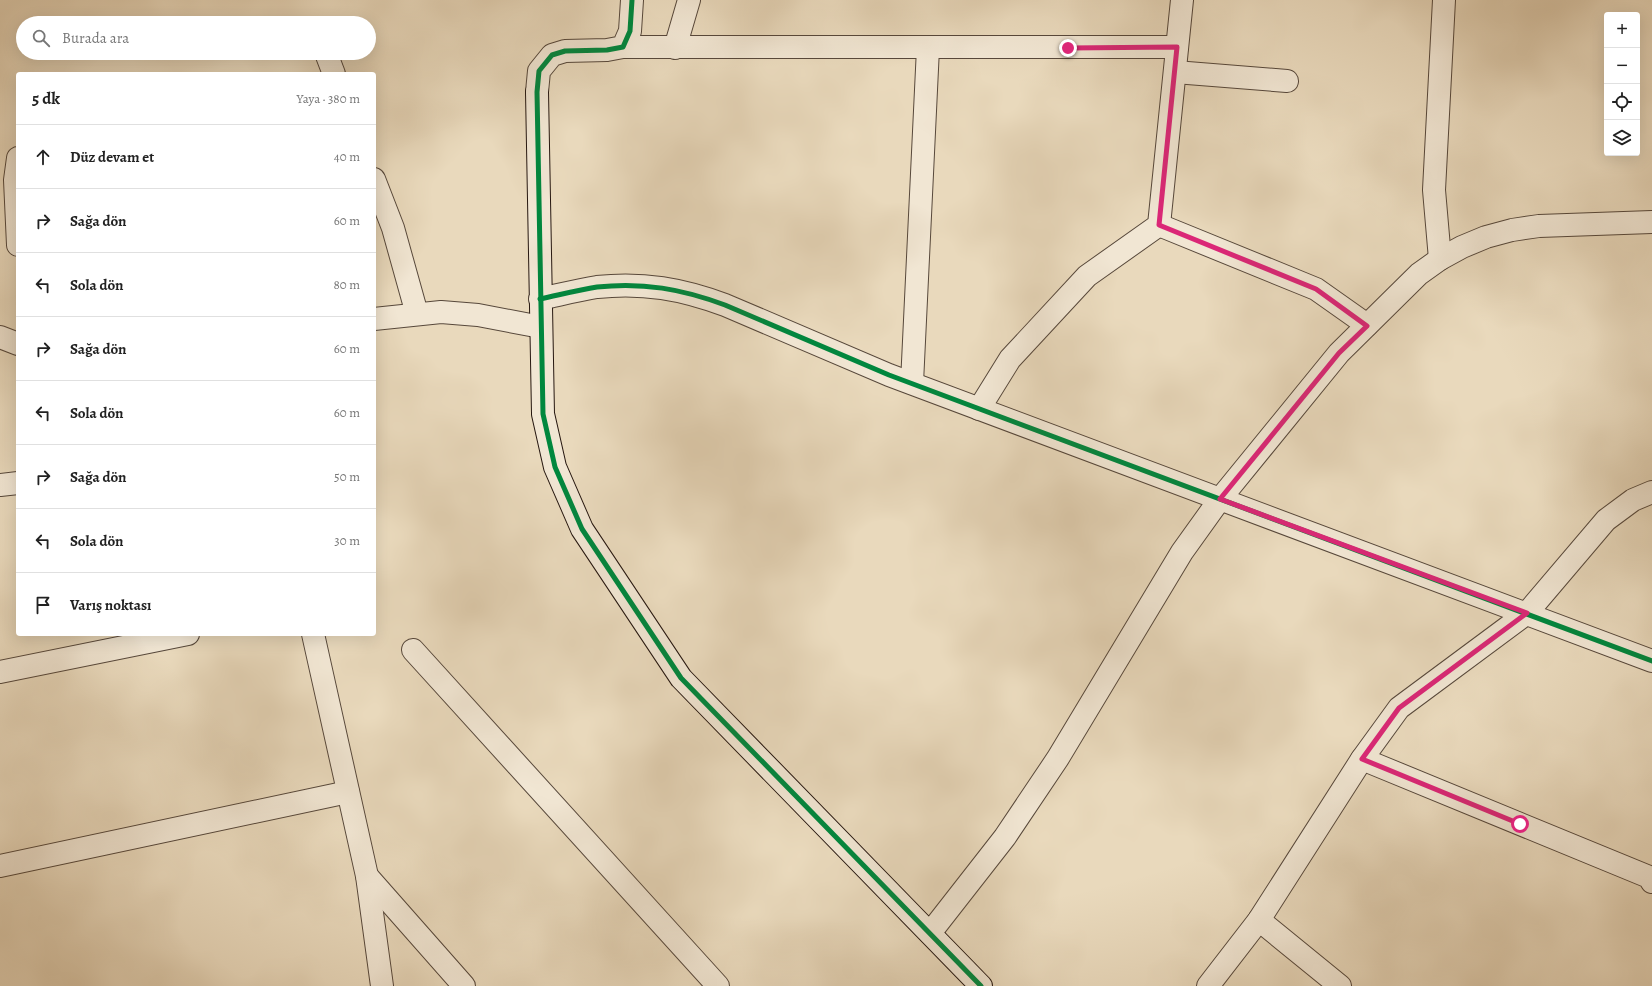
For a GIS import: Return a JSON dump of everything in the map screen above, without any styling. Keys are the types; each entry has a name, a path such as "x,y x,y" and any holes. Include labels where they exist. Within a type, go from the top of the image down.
{"street":[{"path":"622,47 630,31 632,0"},
{"path":"675,48 689,0"},
{"path":"979,409 1010,359 1087,276 1159,225 1182,0"},
{"path":"1440,259 1434,190 1444,0"},
{"path":"976,984 930,933 681,678 582,529 555,467 543,414 536,92 539,71 552,56 565,51 607,50 622,47 1177,47"},
{"path":"912,383 928,48"},
{"path":"329,60 333,72"},
{"path":"1175,72 1287,81"},
{"path":"16,173 16,202"},
{"path":"376,184 393,228 417,314"},
{"path":"930,933 1005,837 1023,811 1058,758 1182,552 1220,499 1339,353 1419,274 1440,259 1462,247 1486,237 1512,230 1539,226 1652,222"},
{"path":"1159,225 1316,289 1367,326"},
{"path":"540,300 595,288 623,286 650,286 700,296 979,409 1652,661"},
{"path":"376,319 441,312 478,315 540,327"},
{"path":"0,337 16,343"},
{"path":"0,485 16,483"},
{"path":"1208,986 1258,920 1362,759 1399,708 1527,613 1606,520 1633,500 1652,492"},
{"path":"0,672 178,636"},
{"path":"313,636 366,876 381,986"},
{"path":"413,650 718,986"},
{"path":"1362,759 1649,877 1652,882"},
{"path":"0,866 348,792"},
{"path":"366,876 464,986"},
{"path":"1258,920 1340,986"}],"cycle path":[{"path":"632,0 630,31 623,47 607,50 565,51 552,55 539,71 537,92 543,414 555,467 582,529 681,678 981,986"},
{"path":"540,299 597,287 630,285 662,288 709,299 889,375 1652,661"}],"route":[{"path":"1068,48 1177,47 1159,225 1316,289 1367,326 1339,353 1220,499 1527,613 1399,708 1362,759 1520,824"}]}
